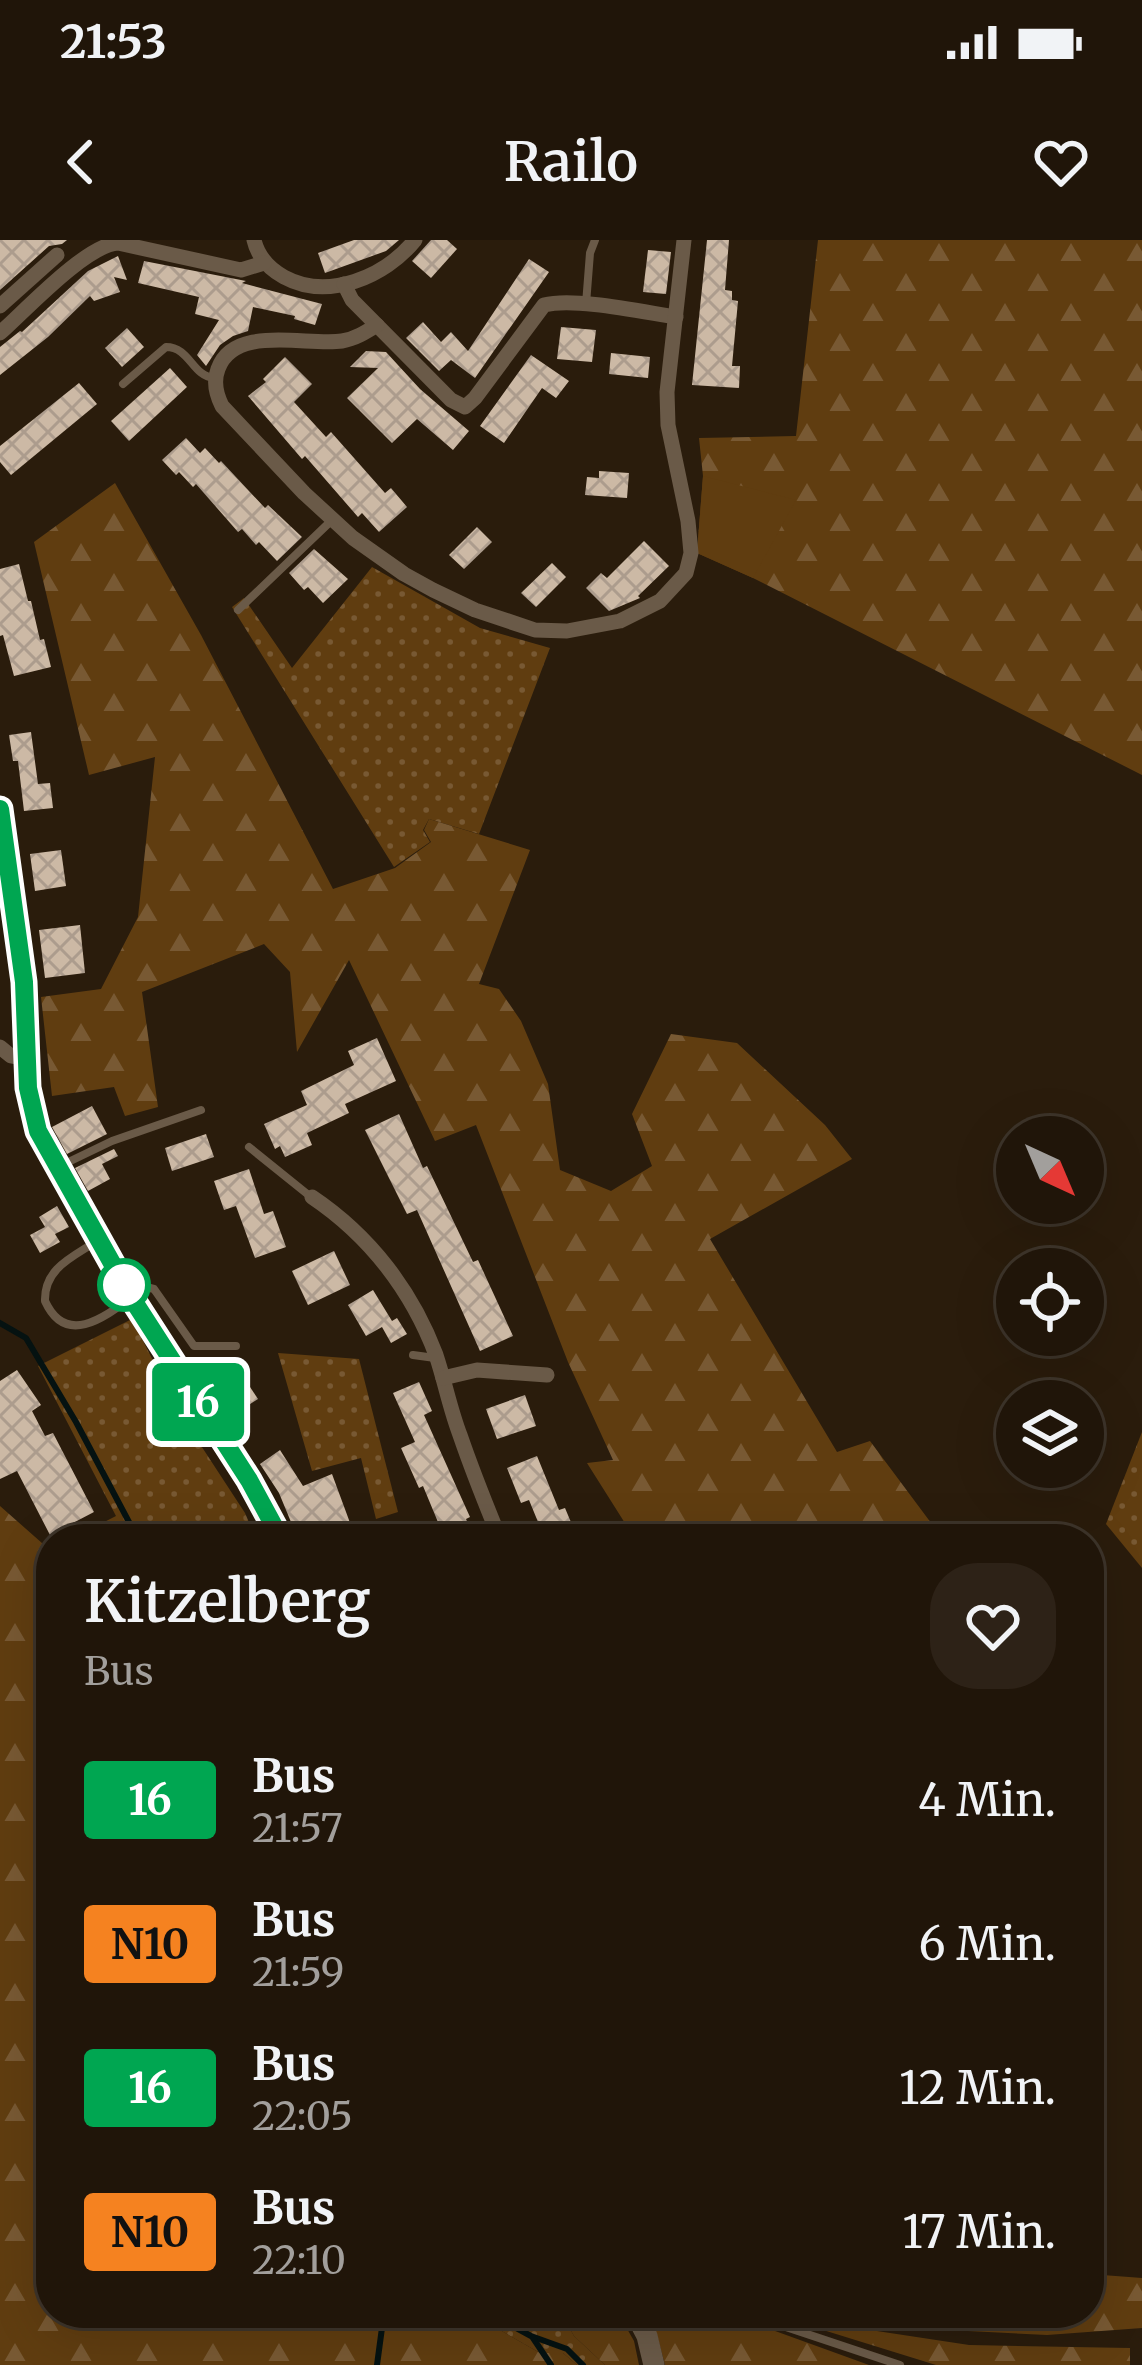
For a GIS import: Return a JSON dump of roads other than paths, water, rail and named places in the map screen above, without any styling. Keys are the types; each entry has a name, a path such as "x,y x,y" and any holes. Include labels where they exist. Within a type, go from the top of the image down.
{"main road":[{"path":"0,808 24,982 34,1121 131,1297 272,1524"},
{"path":"643,2328 654,2365"}],"street":[{"path":"254,240 264,262 276,272 302,284 330,286 375,273 415,240"},
{"path":"377,325 344,341 281,340 236,347 222,360 215,378 222,406 332,520 380,558 433,590 518,626 549,631 589,628 640,613 660,601 686,573 691,553 668,425 667,392 684,240"},
{"path":"0,333 103,242 241,270 264,262"},
{"path":"0,306 57,255"},
{"path":"344,284 352,300 451,400 465,407 544,305 553,302 676,317"},
{"path":"0,1047 11,1056 27,1059"},
{"path":"312,1198 334,1212 377,1254 411,1303 436,1358 458,1432 494,1524"},
{"path":"443,1378 477,1370 547,1376"}],"lane":[{"path":"586,305 595,240"},
{"path":"123,383 166,347 183,352 203,376 215,378"},
{"path":"238,610 332,520"},
{"path":"57,1168 112,1141 201,1110"},
{"path":"249,1147 312,1198"},
{"path":"98,1240 49,1277 44,1293 48,1309 59,1321 83,1326 146,1287 154,1289 194,1346 236,1346"},
{"path":"413,1355 436,1358"},
{"path":"789,2328 900,2365"}],"waterway":[{"path":"0,1323 26,1338 130,1524"},
{"path":"377,2365 382,2328"},
{"path":"516,2328 567,2349 583,2365"},
{"path":"533,2338 551,2365"}]}
